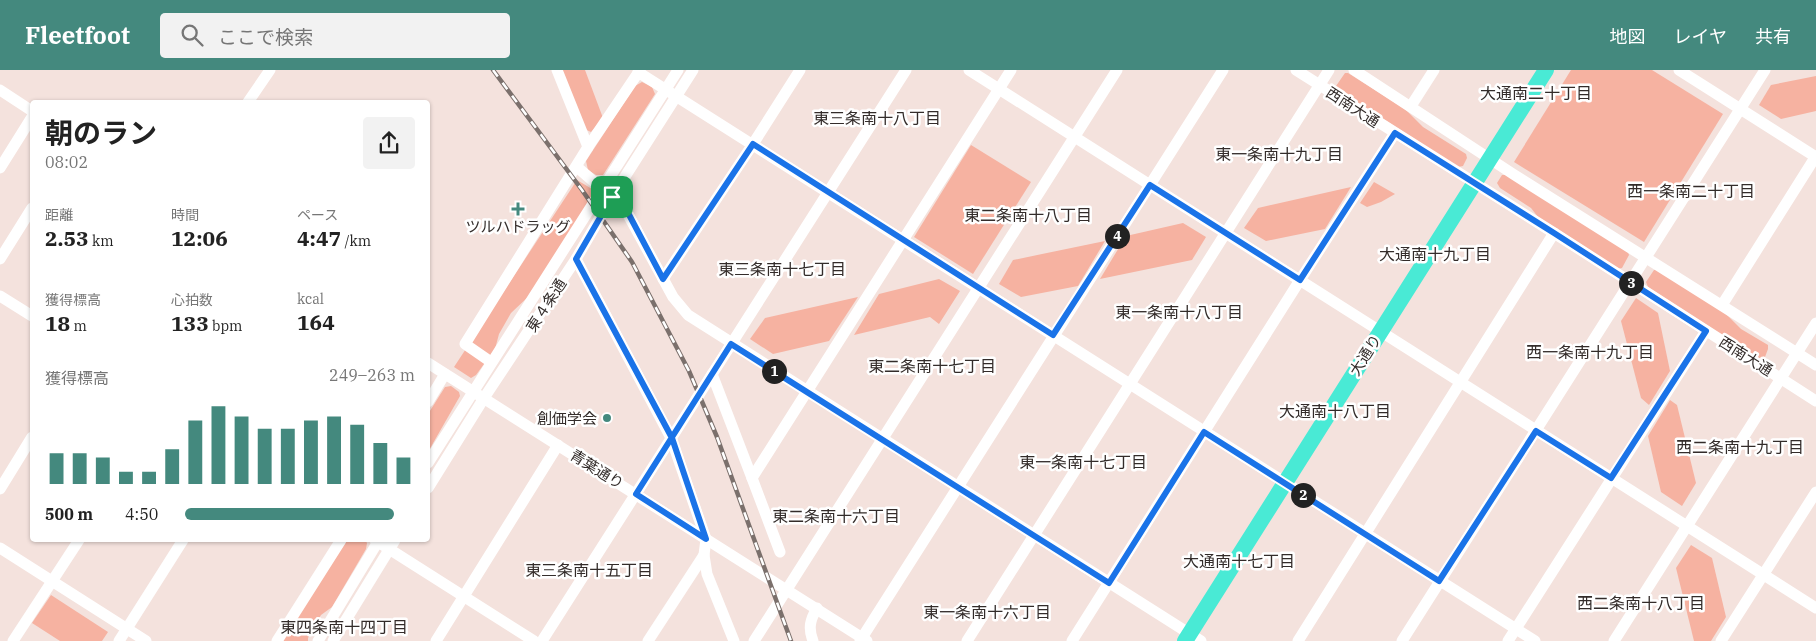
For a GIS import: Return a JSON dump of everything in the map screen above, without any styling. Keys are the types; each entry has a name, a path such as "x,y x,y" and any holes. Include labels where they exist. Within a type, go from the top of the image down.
{"highway":[{"name":"大通り","path":"1192,639 1284,483 1546,70"}],"street":[{"path":"249,100 270,70"},
{"path":"557,70 588,147"},
{"name":"東４条通","path":"430,460 678,70"},
{"name":"東４条通","path":"430,485 484,398 576,259 612,197 693,70"},
{"path":"663,279 800,70"},
{"path":"542,641 906,70"},
{"path":"969,70 1816,608"},
{"path":"752,478 1011,70"},
{"path":"754,641 1117,70"},
{"path":"863,640 1053,335 1223,70"},
{"name":"西南大通","path":"1296,70 1816,401"},
{"path":"967,641 1330,70"},
{"name":"西南大通","path":"1354,70 1490,159 1816,365"},
{"path":"1411,106 1434,70"},
{"path":"1679,70 1816,157 1722,305"},
{"path":"1402,641 1765,70"},
{"path":"492,362 465,344 588,147 639,71 1535,641"},
{"path":"0,90 30,110"},
{"path":"0,168 30,120"},
{"path":"1072,641 1395,133"},
{"path":"577,167 601,190 626,209 672,297 688,315 731,344 1034,534 1192,639"},
{"path":"0,259 30,211"},
{"path":"1298,641 1554,233"},
{"path":"576,259 672,438 706,539 704,555 708,574 734,641"},
{"path":"0,296 30,315"},
{"path":"1614,641 1816,323"},
{"path":"1508,641 1706,331"},
{"name":"青葉通り","path":"430,364 788,589 863,640"},
{"path":"430,399 445,374"},
{"path":"712,374 780,552"},
{"path":"0,489 30,441"},
{"path":"436,641 558,445"},
{"path":"1721,641 1816,492"},
{"path":"13,641 78,542"},
{"path":"119,641 182,542"},
{"path":"277,641 340,542"},
{"path":"318,641 376,542"},
{"path":"333,641 392,544 464,597 534,641"},
{"path":"0,548 146,641"},
{"path":"648,641 704,555"},
{"path":"813,641 809,632 810,621 817,608"}],"shaded area":[{"path":"561,70 585,70 603,118 591,132 584,129"},
{"path":"1571,70 1652,70 1723,114 1644,242 1514,162"},
{"path":"1345,73 1348,73 1405,109 1423,127 1466,154 1467,158 1463,166 1458,167 1337,89 1336,86"},
{"path":"1816,76 1816,111 1781,119 1759,105 1771,85"},
{"path":"642,82 652,87 655,94 603,175 596,175 588,170 586,161 635,86"},
{"path":"971,145 1031,182 973,274 914,237"},
{"path":"1502,175 1507,175 1628,252 1629,255 1622,268 1617,269 1538,217 1531,208 1500,188 1497,183"},
{"path":"577,180 592,189 592,197 529,296 511,313 499,334 495,349 476,375 471,378 454,367"},
{"path":"1374,182 1395,194 1367,207 1360,203"},
{"path":"1351,187 1325,229 1266,241 1244,228 1258,208"},
{"path":"1183,223 1206,237 1192,260 1100,279 1126,236"},
{"path":"1105,241 1078,286 1021,297 999,284 1013,260"},
{"path":"1657,269 1725,313 1741,329 1768,345 1765,357 1759,359 1648,287 1646,282 1654,270"},
{"path":"939,279 960,291 939,324 930,317 854,335 879,294"},
{"path":"858,297 829,341 773,354 750,339 765,318"},
{"path":"1636,298 1658,313 1670,371 1649,405 1641,398 1621,321"},
{"path":"451,386 459,392 460,396 430,448 430,411 445,387"},
{"path":"1670,400 1677,405 1696,483 1682,506 1661,492 1648,436"},
{"path":"346,542 366,542 366,549 332,607 321,615 308,641 282,641"},
{"path":"1691,545 1712,558 1726,617 1711,641 1694,641 1676,568"},
{"path":"51,595 108,632 102,641 60,641 32,623"}],"railway":[{"path":"493,70 582,190 632,262 689,371 717,437 791,641"}],"place":[{"name":"ツルハドラッグ","path":"518,209"},
{"name":"創価学会","path":"607,418"}],"district":[{"name":"大通南二十丁目","path":"1536,93"},
{"name":"東三条南十八丁目","path":"877,118"},
{"name":"東一条南十九丁目","path":"1279,154"},
{"name":"西一条南二十丁目","path":"1691,191"},
{"name":"東二条南十八丁目","path":"1028,215"},
{"name":"大通南十九丁目","path":"1435,254"},
{"name":"東三条南十七丁目","path":"782,269"},
{"name":"東一条南十八丁目","path":"1179,312"},
{"name":"西一条南十九丁目","path":"1590,352"},
{"name":"東二条南十七丁目","path":"932,366"},
{"name":"大通南十八丁目","path":"1335,411"},
{"name":"西二条南十九丁目","path":"1740,447"},
{"name":"東一条南十七丁目","path":"1083,462"},
{"name":"東二条南十六丁目","path":"836,516"},
{"name":"大通南十七丁目","path":"1239,561"},
{"name":"東三条南十五丁目","path":"589,570"},
{"name":"西二条南十八丁目","path":"1641,603"},
{"name":"東一条南十六丁目","path":"987,612"},
{"name":"東四条南十四丁目","path":"344,627"}],"route":[{"path":"612,197 576,259 625,347 672,438 706,539 636,494 672,438 731,344 1109,583 1204,432 1439,581 1536,431 1611,478 1706,331 1395,133 1300,280 1150,185 1053,335 753,144 663,279 626,209 612,197"}]}
